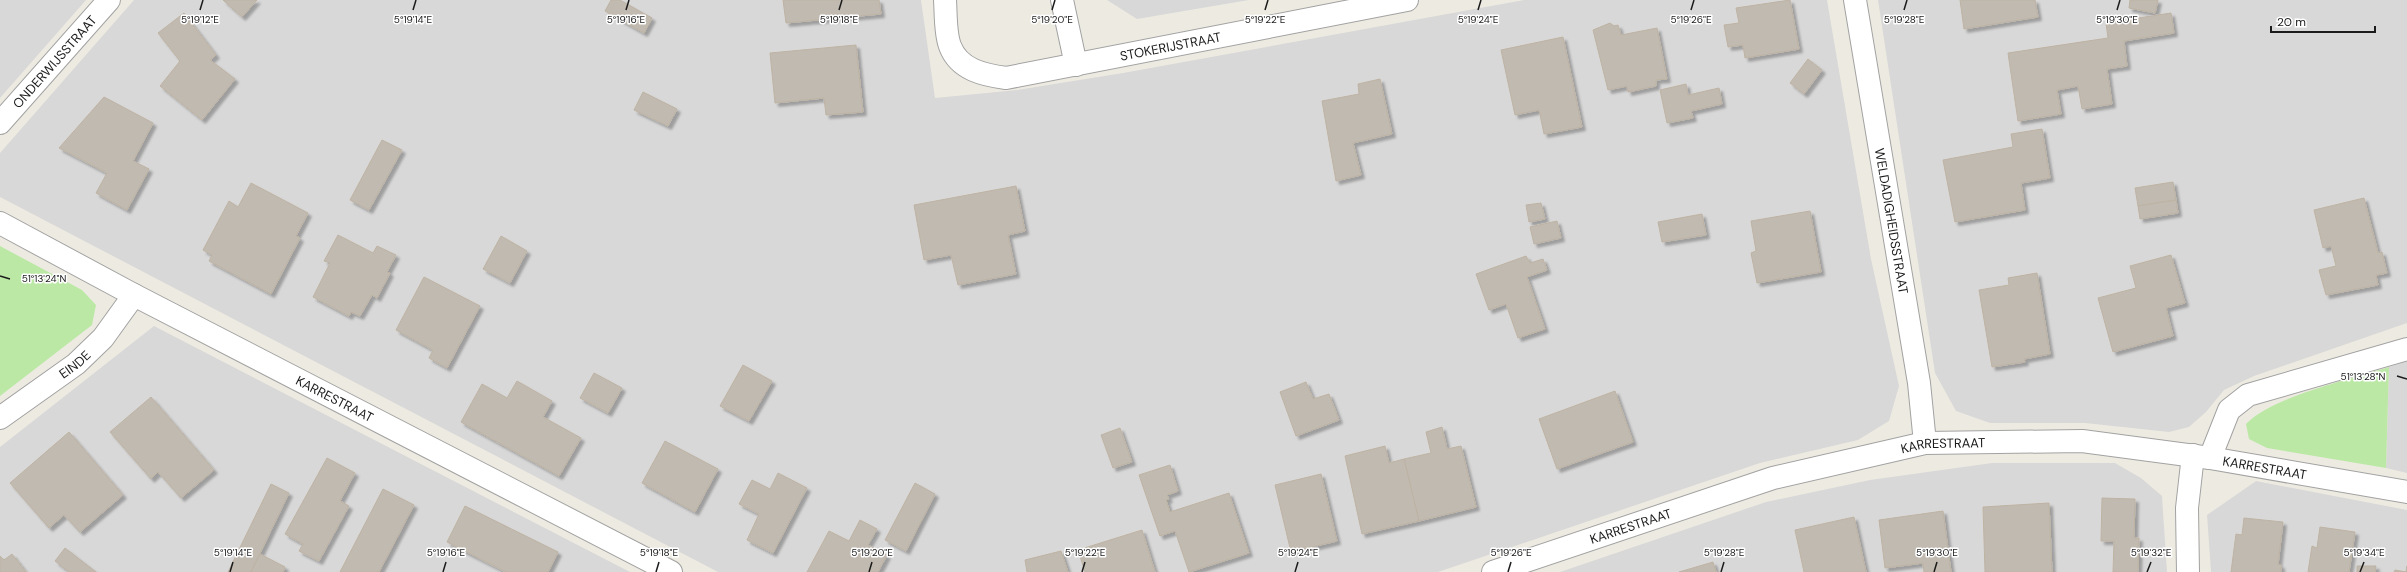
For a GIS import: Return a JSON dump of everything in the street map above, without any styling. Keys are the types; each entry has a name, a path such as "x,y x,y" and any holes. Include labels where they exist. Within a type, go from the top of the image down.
{"street":[{"name":"ONDERWIJSSTRAAT","path":"0,123 109,0"},
{"name":"STOKERIJSTRAAT","path":"945,0 950,46 961,62 980,75 1006,78 1407,0"},
{"path":"1062,0 1076,65"},
{"name":"WELDADIGHEIDSSTRAAT","path":"1855,0 1919,383 1925,443"},
{"name":"KARRESTRAAT","path":"0,223 134,296 671,572"},
{"name":"EINDE","path":"0,418 76,364 102,338 134,296"},
{"path":"2188,572 2187,508 2201,456 2229,410 2248,395 2407,349"},
{"name":"KARRESTRAAT","path":"1493,572 1773,478 1925,443 2082,441 2201,456 2407,492"}],"shaded area":[{"path":"0,0 86,0 0,98"},
{"path":"134,0 921,0 935,98 1017,90 1123,73 1524,0 1827,0 1871,259 1899,386 1889,421 1858,440 1760,463 1438,572 718,572 0,197 0,153"},
{"path":"1107,0 1249,0 1137,19"},
{"path":"1878,0 2407,0 2407,323 2254,376 2224,390 2206,412 2189,427 2169,432 2085,423 1990,423 1956,411 1935,373"},
{"path":"154,326 630,572 0,572 0,447"},
{"path":"2407,361 2407,473 2386,468 2389,367"},
{"path":"1992,463 2115,463 2141,478 2162,496 2167,572 1560,572 1766,502 1870,480"},
{"path":"2256,481 2407,510 2407,572 2211,572 2207,515"}],"green space":[{"path":"0,246 82,290 96,305 92,325 0,396"},
{"path":"2389,367 2386,468 2267,448 2249,439 2246,424 2258,414 2274,405 2333,383"}],"building":[{"path":"223,0 257,0 242,17"},
{"path":"611,0 620,0 652,18 644,33 605,11"},
{"path":"783,0 879,0 881,14 786,23"},
{"path":"1790,0 1799,49 1745,58 1743,45 1728,47 1724,25 1739,23 1736,8"},
{"path":"1960,0 2035,0 2038,17 1964,29"},
{"path":"2130,0 2158,0 2155,13 2129,8"},
{"path":"184,13 216,55 210,60 235,79 202,120 160,86 180,61 158,33"},
{"path":"2171,13 2174,33 2124,41 2127,66 2107,69 2112,104 2082,109 2078,86 2057,90 2061,114 2018,121 2008,53 2108,38 2106,23"},
{"path":"1610,23 1614,26 1618,25 1621,35 1657,28 1667,79 1656,80 1656,86 1628,92 1627,86 1608,90 1593,30"},
{"path":"1563,37 1582,127 1544,134 1539,110 1515,115 1501,50"},
{"path":"856,45 863,112 826,115 824,98 775,103 770,53"},
{"path":"1808,59 1822,70 1804,94 1790,83"},
{"path":"1380,79 1392,134 1353,143 1361,175 1336,181 1322,101 1359,94 1358,84"},
{"path":"1686,84 1688,95 1719,88 1722,104 1691,111 1693,118 1667,123 1660,90"},
{"path":"643,92 677,109 668,126 634,110"},
{"path":"104,97 153,123 133,161 149,169 127,210 96,193 107,173 59,148"},
{"path":"2042,129 2050,178 2021,183 2025,210 1955,222 1943,160 2013,147 2011,134"},
{"path":"382,140 402,150 369,210 350,200"},
{"path":"2173,182 2176,200 2138,206 2135,188"},
{"path":"251,183 308,213 296,236 300,238 271,294 209,261 212,255 203,250 229,201 238,207"},
{"path":"1016,186 1025,231 1008,235 1016,274 958,285 951,255 924,260 914,205"},
{"path":"2364,198 2378,253 2382,252 2387,273 2376,275 2378,285 2326,295 2319,270 2336,266 2331,246 2323,248 2314,210"},
{"path":"2176,200 2178,213 2140,219 2138,206"},
{"path":"1541,203 1545,219 1529,222 1526,205"},
{"path":"1810,211 1821,272 1757,283 1751,253 1756,251 1751,221"},
{"path":"1702,214 1706,235 1662,242 1658,222"},
{"path":"1557,221 1561,238 1534,244 1530,227"},
{"path":"338,235 373,253 377,246 396,255 387,272 390,273 377,298 372,295 360,316 351,312 349,316 313,297 330,263 324,261"},
{"path":"501,236 527,251 510,283 483,269"},
{"path":"2171,255 2185,303 2166,308 2173,336 2113,352 2098,298 2136,288 2130,266"},
{"path":"1526,256 1530,263 1543,259 1547,270 1527,277 1545,329 1518,338 1506,304 1489,310 1476,274"},
{"path":"2037,273 2050,354 2024,359 2025,362 1992,367 1979,290 2009,285 2008,278"},
{"path":"424,277 480,306 447,368 429,358 433,350 396,330"},
{"path":"743,365 772,381 749,421 720,406"},
{"path":"594,373 622,388 608,413 580,398"},
{"path":"517,381 552,401 543,417 581,438 559,476 461,422 482,384 507,398"},
{"path":"1306,382 1313,399 1329,394 1339,420 1296,436 1280,392"},
{"path":"1615,391 1633,442 1557,469 1539,419"},
{"path":"151,397 214,470 181,498 158,472 151,479 110,432"},
{"path":"1442,427 1447,449 1461,446 1476,507 1419,521 1404,459 1431,453 1426,432"},
{"path":"1120,428 1132,462 1113,468 1101,435"},
{"path":"69,432 123,495 80,532 64,515 49,528 10,483"},
{"path":"665,441 718,469 695,512 642,483"},
{"path":"1385,446 1389,463 1404,459 1419,521 1362,534 1345,456"},
{"path":"327,458 355,473 340,501 349,506 319,561 299,551 303,544 285,534"},
{"path":"1170,465 1178,491 1167,495 1169,499 1166,500 1170,512 1229,493 1249,553 1189,572 1175,531 1160,536 1139,475"},
{"path":"778,473 807,488 773,553 747,540 759,514 739,504 752,480 770,489"},
{"path":"1321,474 1337,541 1291,552 1275,485"},
{"path":"915,483 935,494 906,551 885,540"},
{"path":"271,484 289,493 251,572 228,572"},
{"path":"383,489 414,505 379,572 340,572"},
{"path":"2102,498 2135,499 2134,538 2139,538 2138,572 2113,572 2114,541 2101,541"},
{"path":"2049,503 2052,572 1985,572 1983,507"},
{"path":"465,506 558,552 548,572 506,572 447,542"},
{"path":"1943,511 1951,572 1924,572 1923,563 1885,568 1879,520"},
{"path":"1854,517 1866,572 1804,572 1795,530"},
{"path":"2244,518 2283,522 2278,565 2281,565 2281,572 2231,572 2236,534 2242,535"},
{"path":"860,520 877,529 868,545 887,555 878,572 807,572 829,531 849,541"},
{"path":"2320,527 2355,532 2349,572 2308,572 2312,546 2317,548"},
{"path":"1142,530 1155,572 1085,572 1078,550"},
{"path":"65,548 96,572 69,572 55,561"},
{"path":"1061,551 1068,572 1027,572 1025,560"},
{"path":"12,554 26,572 0,572 0,556 4,560"},
{"path":"260,554 285,567 283,572 251,572"},
{"path":"1713,562 1716,572 1679,572"},
{"path":"2357,566 2376,566 2375,572 2357,572"},
{"path":"2395,570 2406,572 2394,572"}]}
